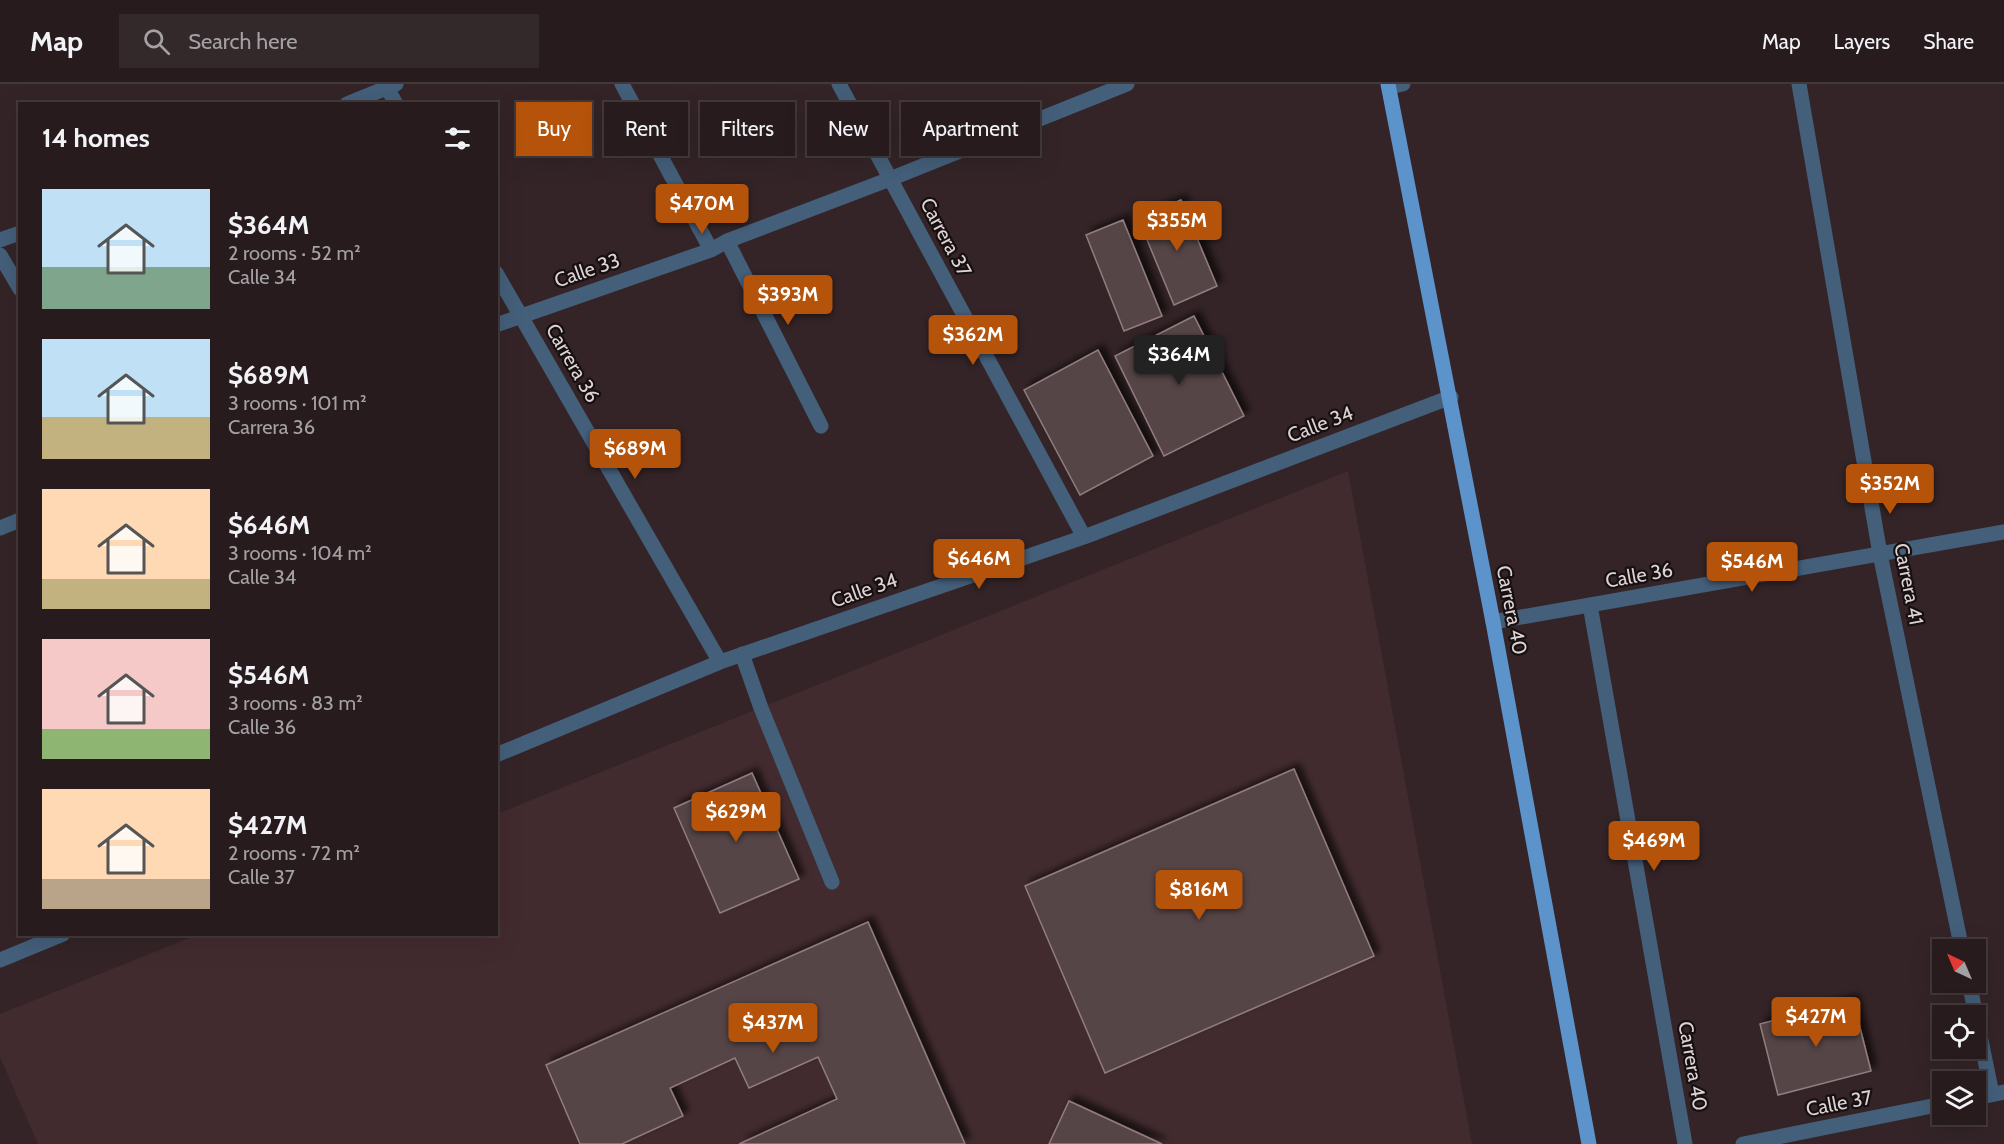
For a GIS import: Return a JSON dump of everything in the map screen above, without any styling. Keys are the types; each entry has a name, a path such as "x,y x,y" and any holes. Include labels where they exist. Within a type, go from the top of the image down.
{"main road":[{"name":"Carrera 40","path":"1393,85 1589,1144"}],"street":[{"path":"622,84 711,250"},
{"name":"Carrera 37","path":"838,84 1084,537"},
{"name":"Calle 33","path":"498,324 711,250 727,241 890,179 1127,84"},
{"name":"Carrera 41","path":"1799,84 1880,554 1960,939"},
{"path":"351,102 389,85 395,102"},
{"path":"0,240 18,234"},
{"path":"727,241 820,426"},
{"path":"0,255 18,286"},
{"name":"Carrera 36","path":"498,276 720,662"},
{"name":"Calle 34","path":"498,754 720,662 1084,537 1450,397"},
{"path":"0,528 18,521"},
{"name":"Calle 36","path":"1493,622 2004,532"},
{"name":"Carrera 40","path":"1590,605 1685,1144"},
{"path":"742,654 761,708 832,882"},
{"path":"0,960 58,936"},
{"path":"1972,993 1998,1093"},
{"name":"Calle 37","path":"1743,1144 1932,1106"}],"shaded area":[{"path":"1348,471 1472,1144 38,1144 0,1057 0,1014 195,936 498,936 498,814"}],"building":[{"path":"1181,200 1217,286 1174,305 1138,218"},
{"path":"1123,220 1162,316 1124,331 1086,235"},
{"path":"1194,316 1244,416 1164,456 1115,356"},
{"path":"1098,350 1153,456 1080,495 1024,390"},
{"path":"1294,769 1374,956 1105,1073 1025,886"},
{"path":"752,773 799,879 720,913 674,808"},
{"path":"868,922 965,1144 739,1144 837,1099 818,1057 749,1088 735,1058 670,1088 683,1116 622,1144 580,1144 546,1065"},
{"path":"1853,1000 1871,1071 1778,1095 1760,1024"},
{"path":"1069,1101 1162,1144 1049,1144"}]}
